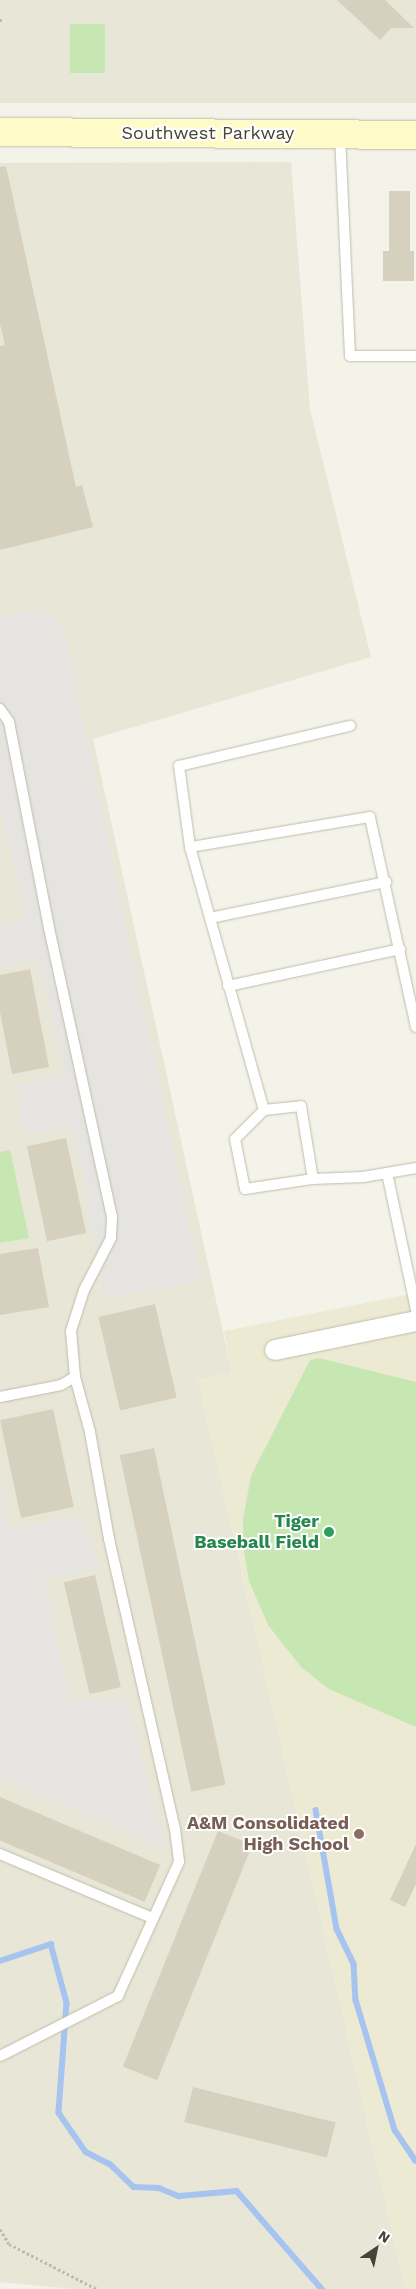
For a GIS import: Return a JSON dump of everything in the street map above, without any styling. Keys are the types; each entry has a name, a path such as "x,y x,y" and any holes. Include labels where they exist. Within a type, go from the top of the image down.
{"main road":[{"name":"Southwest Parkway","path":"0,132 416,135"}],"street":[{"path":"276,1350 416,1321"}],"lane":[{"path":"340,134 350,356 416,356"},
{"path":"0,709 9,722 49,928 112,1217 111,1238 84,1290 71,1331 75,1377 90,1432 109,1539 176,1837 179,1862 118,1996 0,2056"},
{"path":"264,1110 190,847 178,766 350,726"},
{"path":"190,847 370,817 386,882 416,1027"},
{"path":"210,918 386,882"},
{"path":"228,986 400,949"},
{"path":"313,1179 301,1106 264,1110 235,1139 245,1189 313,1179 363,1178 416,1168"},
{"path":"387,1172 416,1309"},
{"path":"0,1398 61,1386 75,1377"},
{"path":"0,1854 152,1918"}],"path":[{"path":"0,2229 9,2244 97,2289"}],"shaded area":[{"path":"0,0 416,0 416,103 0,103"},
{"path":"291,162 310,409 371,657 93,739 232,1373 198,1380 405,2289 73,2289 0,2282 0,163"},
{"path":"41,609 64,630 201,1282 105,1298 74,1128 24,1134 16,1086 64,1073 40,959 0,968 0,927 26,918 0,810 0,617"},
{"name":"A&M Consolidated High School","path":"416,1293 416,2289 405,2289 198,1380 232,1373 224,1331"},
{"path":"0,1487 10,1529 80,1516 100,1567 44,1578 69,1701 124,1697 167,1849 0,1778"}],"green space":[{"path":"70,24 105,24 105,73 70,73"},
{"path":"10,1150 29,1238 0,1243 0,1152"},
{"name":"Tiger Baseball Field","path":"319,1358 416,1382 416,1727 329,1689 301,1667 268,1625 249,1581 243,1545 243,1519 251,1476 310,1360"}],"building":[{"path":"337,0 385,0 414,28 391,28 380,40"},
{"path":"6,166 76,487 82,485 93,527 0,550 0,346 5,345 0,324 0,167"},
{"path":"389,191 410,191 410,251 414,251 414,281 383,281 383,251 389,251"},
{"path":"30,969 49,1067 12,1074 0,1012 0,975"},
{"path":"66,1138 86,1233 47,1241 27,1146"},
{"path":"38,1248 49,1307 0,1315 0,1254"},
{"path":"155,1304 177,1398 120,1411 98,1317"},
{"path":"53,1409 74,1507 21,1518 0,1420"},
{"path":"154,1448 226,1784 191,1792 120,1455"},
{"path":"95,1575 121,1687 90,1694 64,1582"},
{"path":"0,1797 160,1865 145,1902 0,1840"},
{"path":"218,1831 252,1845 157,2080 123,2067"},
{"path":"416,1844 416,1884 405,1907 390,1900"},
{"path":"193,2087 336,2123 327,2157 184,2122"}],"waterway":[{"path":"316,1810 337,1929 354,1964 356,2000 395,2130 416,2161"},
{"path":"0,1961 51,1944 67,2003 59,2113 86,2152 110,2164 134,2187 159,2188 179,2196 237,2191 322,2289"}],"place":[{"name":"Tiger Baseball Field","path":"329,1532"},
{"name":"A&M Consolidated High School","path":"359,1834"}]}
